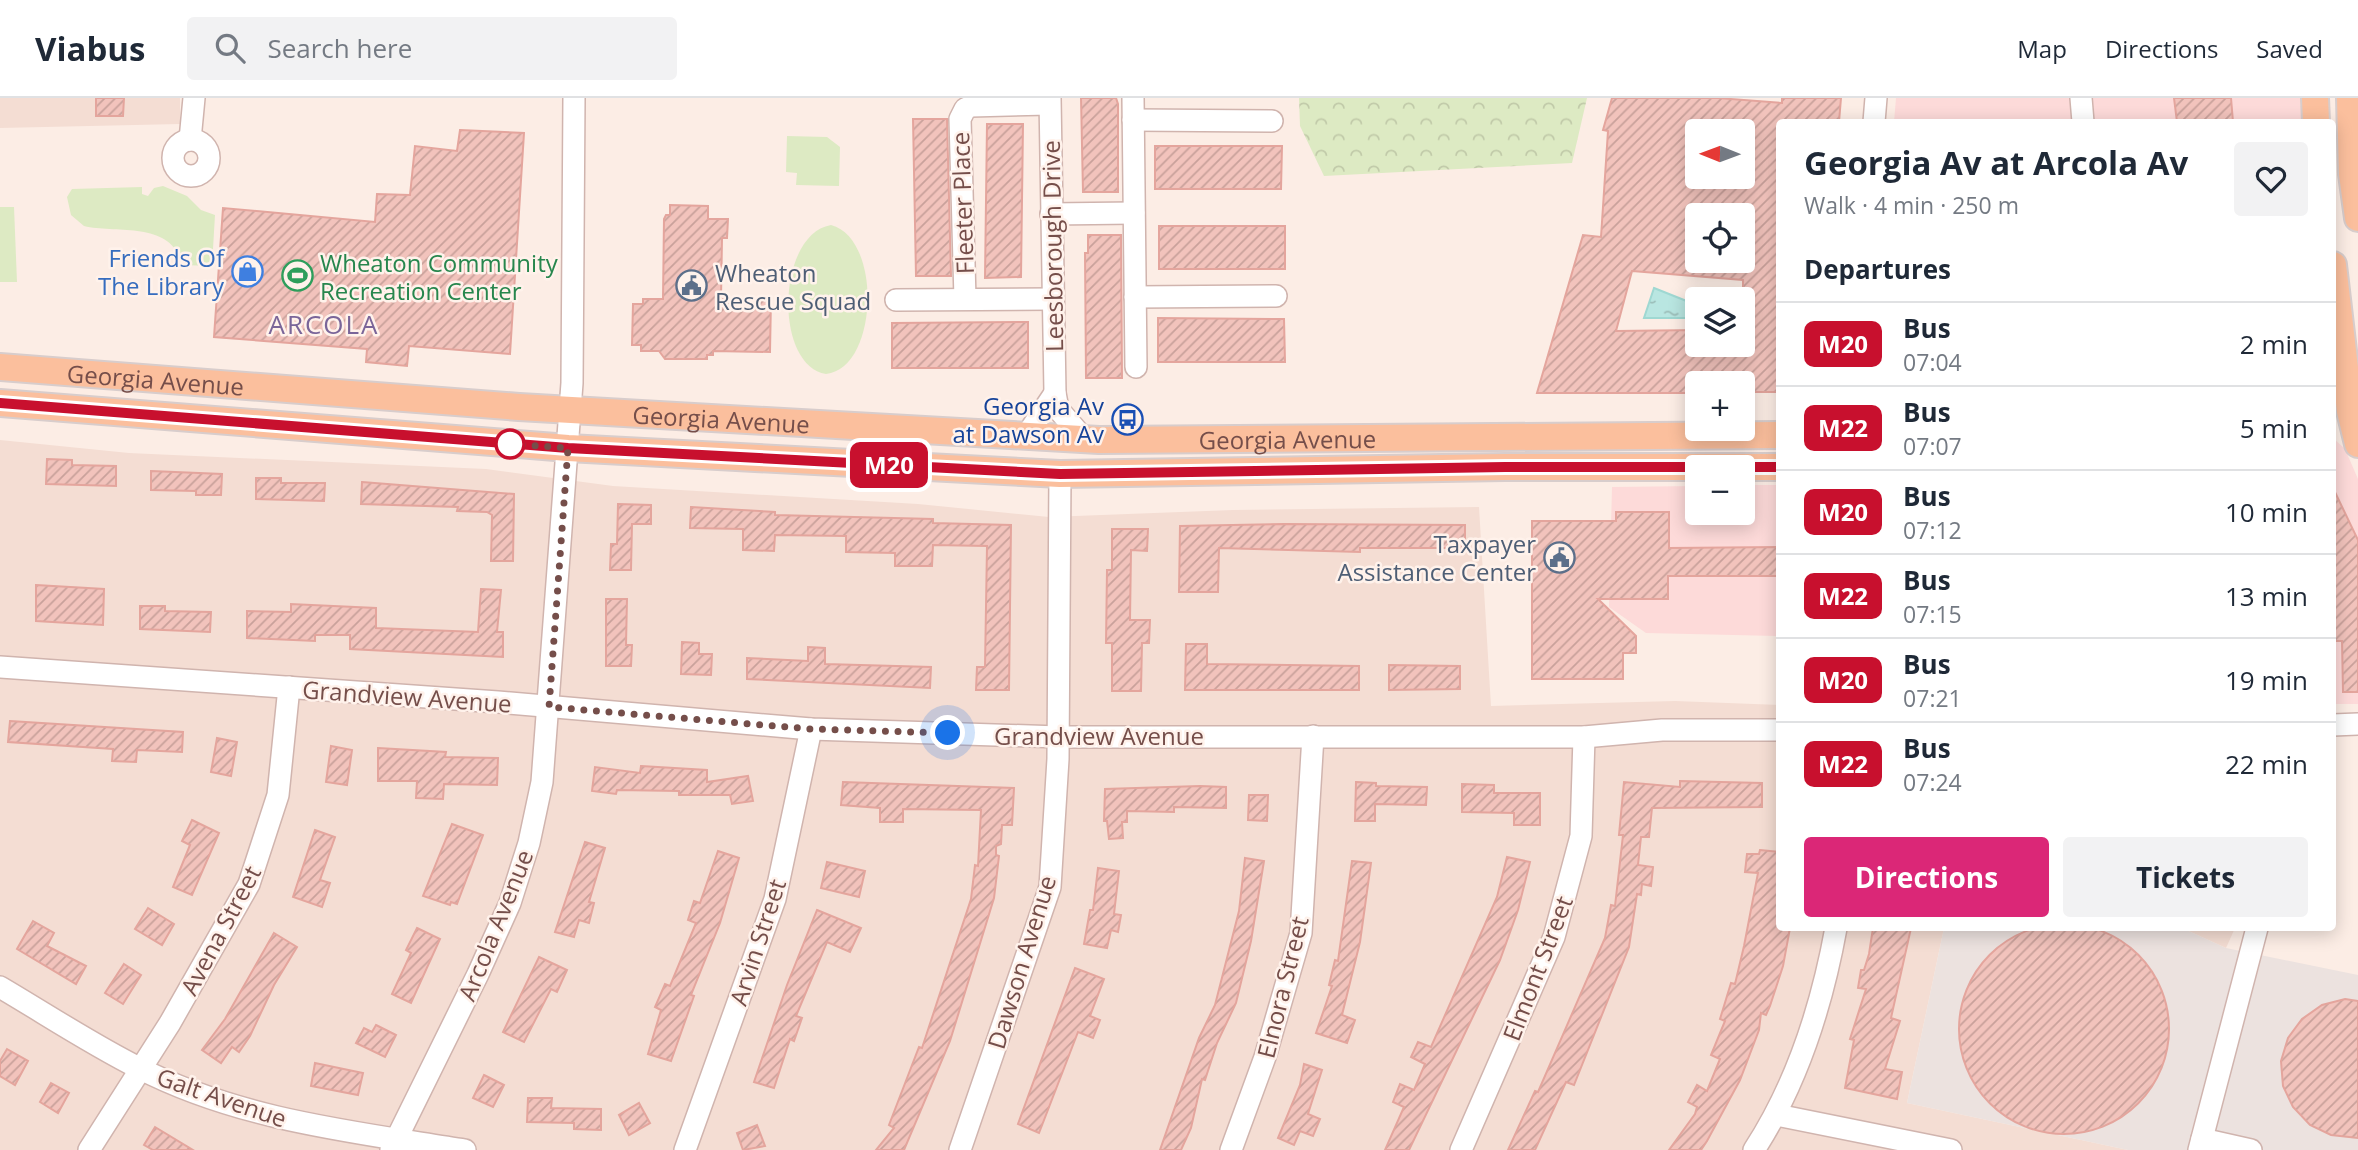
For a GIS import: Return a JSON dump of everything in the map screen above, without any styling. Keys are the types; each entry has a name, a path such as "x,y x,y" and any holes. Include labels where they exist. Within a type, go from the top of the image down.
{"main road":[{"path":"2315,98 2316,119"},
{"path":"2350,98 2352,174 2358,218"},
{"path":"2336,292 2347,411 2358,444"},
{"name":"Georgia Avenue","path":"0,367 571,410 1084,439 1776,435"},
{"name":"Georgia Avenue","path":"0,403 568,448 1060,474 1505,467 1776,467"},
{"path":"1026,436 1046,453 1060,474 1111,440"}],"street":[{"path":"190,140 194,98"},
{"name":"Arcola Avenue","path":"394,1145 510,903 529,843 542,782 571,410 574,98"},
{"path":"1133,98 1136,367"},
{"path":"1874,119 1876,98"},
{"path":"2081,98 2083,119"},
{"name":"Leesborough Drive","path":"1049,101 1055,393 1058,409 1084,439"},
{"name":"Fleeter Place","path":"965,299 960,120 965,109 971,106 1049,101"},
{"path":"1133,120 1272,121"},
{"path":"1051,214 1134,213"},
{"path":"1135,297 1276,296"},
{"name":"Fleeter Place","path":"896,300 1054,299"},
{"path":"1026,436 1055,393"},
{"name":"Dawson Avenue","path":"960,1150 1050,887 1059,737 1060,474"},
{"name":"Grandview Avenue","path":"0,667 811,729 1059,737 1584,737 1662,730 1776,730"},
{"name":"Avena Street","path":"89,1150 170,1023 249,884 278,796 289,688"},
{"path":"2336,725 2358,724"},
{"name":"Arvin Street","path":"685,1150 775,899 811,729"},
{"name":"Elnora Street","path":"1231,1150 1265,1058 1301,933 1313,736"},
{"name":"Elmont Street","path":"1461,1150 1555,937 1581,836 1584,737"},
{"path":"1754,1150 1777,1115 1811,1029 1835,931"},
{"path":"2251,1150 2200,1144 2256,931"},
{"name":"Galt Avenue","path":"0,987 139,1068 185,1088 270,1116 394,1145 465,1150"},
{"path":"1777,1115 1951,1150"}],"shaded area":[{"path":"0,98 180,98 180,124 0,128"},
{"path":"1896,98 2304,98 2305,119 1894,119"},
{"path":"0,440 129,453 486,469 613,486 918,504 1049,517 1233,510 1479,507 1491,706 1675,701 1776,705 1776,931 1943,931 1907,1103 2128,1150 0,1150"},
{"path":"2336,441 2345,449 2358,479 2358,704 2336,704"},
{"path":"1755,485 1776,485 1776,636 1646,633 1609,607 1612,487 1685,486 1685,525 1755,525"},
{"path":"1943,931 2189,931 2226,948 2358,975 2358,1150 2128,1150 1907,1103"},
{"path":"2189,931 2234,931 2226,948"}],"green space":[{"path":"1299,98 1587,98 1572,163 1324,176 1300,126"},
{"path":"787,136 827,137 840,147 839,186 796,185 797,173 786,172"},
{"path":"163,186 187,196 201,210 215,215 212,266 182,265 176,251 167,241 155,235 84,226 71,215 67,197 72,189 142,187 142,194 148,196 154,188"},
{"path":"0,207 14,207 17,282 0,282"},
{"path":"831,225 848,235 859,253 866,277 868,303 864,328 856,351 843,367 826,374 809,365 797,348 790,325 788,300 792,274 800,251 813,234"}],"water":[{"path":"1654,288 1685,300 1685,318 1644,318"}],"building":[{"path":"96,98 124,98 123,116 96,116"},
{"path":"1081,98 1116,98 1118,192 1083,192"},
{"path":"1612,98 1718,98 1782,103 1782,98 1841,98 1839,119 1776,119 1776,392 1755,392 1755,371 1685,371 1685,393 1537,393 1583,235 1601,237 1608,131 1603,130"},
{"path":"2174,98 2231,98 2233,119 2177,119"},
{"path":"913,119 947,119 951,276 916,276"},
{"path":"987,124 1023,124 1021,277 985,278"},
{"path":"460,130 524,133 510,354 409,346 407,366 366,362 367,349 214,337 223,208 375,222 377,194 410,195 415,146 457,151"},
{"path":"1155,146 1282,146 1281,189 1155,189"},
{"name":"Wheaton Rescue Squad","path":"670,205 708,206 708,219 728,219 727,238 722,238 721,299 771,299 770,352 713,351 713,355 707,355 707,359 665,359 659,351 641,351 641,345 632,345 633,304 643,304 643,299 663,299 664,219 666,215 670,215"},
{"path":"1159,226 1285,226 1285,269 1159,269"},
{"path":"1088,235 1121,235 1122,378 1086,378 1085,253 1088,253"},
{"path":"1158,318 1284,319 1285,362 1158,362"},
{"path":"1028,322 1028,368 892,368 892,323"},
{"path":"47,459 72,460 72,465 116,466 116,486 46,484"},
{"path":"151,471 222,474 221,495 196,495 196,491 151,490"},
{"path":"256,478 281,478 281,483 325,483 324,501 256,499"},
{"path":"362,482 514,494 513,561 491,561 492,515 487,512 457,511 458,507 361,504"},
{"path":"2336,494 2358,540 2358,692 2343,692 2342,641 2336,641"},
{"path":"618,504 651,505 651,524 632,524 631,570 610,570 611,544 617,544"},
{"path":"691,507 775,512 775,515 933,519 933,523 1011,525 1009,690 976,690 977,667 985,667 987,546 933,545 932,566 895,566 895,553 846,552 846,536 775,535 774,551 743,550 743,529 690,528"},
{"path":"1616,512 1669,512 1669,548 1776,547 1776,576 1668,576 1668,599 1598,599 1636,636 1636,653 1623,653 1623,679 1532,679 1532,521 1616,521"},
{"path":"1465,525 1465,548 1360,548 1360,552 1219,548 1218,592 1179,592 1180,526"},
{"path":"1112,529 1148,529 1147,551 1131,550 1130,620 1150,620 1149,643 1142,643 1141,691 1112,691 1112,643 1106,643 1107,570 1112,570"},
{"path":"36,585 104,589 103,625 36,621"},
{"path":"481,589 501,590 497,632 503,632 503,657 350,649 350,635 315,635 315,641 247,638 247,611 291,612 291,604 376,608 376,628 478,632"},
{"path":"606,599 627,599 626,645 632,645 631,666 606,666"},
{"path":"140,606 165,606 165,611 211,612 210,632 140,629"},
{"path":"682,642 699,643 699,654 712,654 711,675 681,674"},
{"path":"1186,644 1207,644 1207,664 1359,666 1359,690 1185,690"},
{"path":"808,647 825,648 825,664 931,667 930,688 747,679 747,658 808,661"},
{"path":"1389,665 1460,666 1460,689 1389,690"},
{"path":"10,721 183,732 182,752 137,750 136,762 112,761 113,749 8,742"},
{"path":"217,738 237,742 231,776 211,772"},
{"path":"331,746 352,750 347,785 326,782"},
{"path":"378,748 446,752 445,757 498,758 497,785 444,784 443,799 416,798 417,781 378,781"},
{"path":"641,766 707,770 707,782 748,776 753,801 732,804 730,795 679,795 679,791 617,790 616,794 592,791 595,767 640,773"},
{"path":"1680,781 1762,783 1762,807 1652,808 1649,837 1641,837 1638,865 1653,867 1651,886 1642,884 1641,895 1637,894 1629,947 1574,1085 1566,1082 1535,1150 1508,1150 1535,1091 1538,1092 1605,938 1611,905 1615,906 1623,835 1619,835 1624,782 1680,787"},
{"path":"843,782 1014,788 1012,825 1002,825 1001,844 996,846 996,855 999,856 994,898 950,1041 904,1150 876,1150 894,1128 889,1125 919,1047 922,1048 971,899 975,865 978,866 981,810 903,809 903,822 880,822 880,808 841,805"},
{"path":"1356,782 1376,783 1376,786 1427,787 1426,805 1375,804 1375,821 1355,821"},
{"path":"1462,784 1494,785 1494,793 1540,793 1540,825 1514,825 1514,813 1462,812"},
{"path":"1226,787 1226,808 1174,807 1174,812 1127,811 1127,822 1122,822 1123,838 1109,839 1107,821 1104,821 1105,789"},
{"path":"1249,795 1268,795 1267,821 1248,820"},
{"path":"192,820 219,833 192,895 173,887 190,845 182,841"},
{"path":"452,824 483,835 457,904 451,902 450,905 423,896"},
{"path":"315,830 335,837 320,880 330,883 322,907 293,897"},
{"path":"585,842 605,848 589,902 594,903 589,923 579,920 574,937 555,932"},
{"path":"1760,850 1776,852 1776,931 1789,931 1783,966 1766,1015 1761,1013 1759,1030 1740,1080 1707,1141 1701,1150 1669,1150 1695,1114 1697,1107 1688,1102 1697,1085 1707,1091 1720,1059 1711,1055 1725,1021 1720,1019 1731,983 1735,984 1758,873 1745,872 1747,854 1759,854"},
{"path":"718,851 739,858 720,923 691,995 694,996 671,1061 648,1054 661,1010 655,1007 665,984 670,986 696,923 688,920 694,901 700,903"},
{"path":"1507,857 1530,862 1518,910 1500,960 1409,1150 1385,1150 1404,1107 1393,1102 1400,1084 1414,1090 1425,1064 1411,1057 1418,1042 1431,1047 1497,897"},
{"path":"1245,858 1264,861 1251,941 1236,1003 1217,1043 1205,1080 1202,1079 1191,1128 1181,1150 1160,1150 1199,1038 1215,1005 1239,911"},
{"path":"1352,861 1371,863 1360,942 1342,1015 1355,1020 1347,1043 1316,1033 1332,986 1329,985 1335,960 1338,961"},
{"path":"827,862 865,871 859,897 821,888"},
{"path":"1098,868 1119,871 1114,914 1121,915 1118,932 1111,930 1107,948 1084,944 1090,910 1093,910"},
{"path":"148,908 174,924 162,945 135,929"},
{"path":"817,910 861,928 850,952 827,942 796,1016 802,1018 794,1041 790,1039 774,1088 754,1082 787,985"},
{"path":"33,921 54,933 47,946 86,966 76,984 17,949"},
{"path":"417,928 440,939 411,1003 392,994 411,953 406,950"},
{"path":"1873,931 1910,931 1891,1018 1900,1021 1885,1069 1902,1072 1897,1099 1845,1088 1854,1040 1850,1039 1866,989 1858,988 1861,970 1864,970"},
{"path":"2027,931 2101,931 2122,942 2138,955 2151,971 2161,989 2167,1009 2167,1049 2161,1069 2151,1087 2138,1103 2122,1116 2104,1126 2084,1132 2044,1132 2024,1126 2006,1116 1990,1103 1977,1087 1967,1069 1961,1049 1961,1009 1967,989 1977,971 1990,955 2006,942"},
{"path":"274,933 297,947 274,985 250,1036 239,1052 232,1047 221,1063 202,1050 225,1019"},
{"path":"539,957 567,970 557,992 551,989 524,1042 503,1032"},
{"path":"124,964 141,975 123,1004 105,993"},
{"path":"1075,968 1104,979 1090,1016 1100,1020 1093,1038 1078,1032 1039,1133 1018,1124"},
{"path":"2345,999 2358,1001 2358,1138 2331,1135 2310,1125 2293,1107 2283,1086 2281,1061 2288,1038 2302,1019 2322,1005"},
{"path":"376,1025 396,1035 385,1057 356,1043 364,1028 372,1032"},
{"path":"7,1049 28,1061 15,1085 0,1076 0,1061"},
{"path":"315,1063 363,1073 358,1095 311,1086"},
{"path":"1304,1064 1322,1070 1308,1114 1320,1119 1313,1136 1300,1131 1294,1145 1278,1138 1300,1085"},
{"path":"484,1075 504,1085 493,1107 473,1098"},
{"path":"51,1083 69,1093 58,1113 40,1102"},
{"path":"528,1098 552,1098 551,1108 601,1109 601,1130 574,1129 574,1123 527,1122"},
{"path":"639,1103 650,1123 629,1135 619,1115"},
{"path":"757,1125 765,1146 743,1150 737,1133"},
{"path":"155,1127 193,1150 153,1150 144,1145"}],"bus line":[{"name":"M20","path":"0,403 568,448 1060,474 1505,467 1776,467"}],"place":[{"name":"Friends Of The Library","path":"247,271"},
{"name":"Wheaton Community Recreation Center","path":"297,276"},
{"name":"Wheaton Rescue Squad","path":"692,286"},
{"name":"Georgia Av at Dawson Av","path":"1127,419"},
{"name":"Taxpayer Assistance Center","path":"1559,557"}],"district":[{"name":"ARCOLA","path":"324,324"}],"route":[{"path":"510,444 568,448 560,528 549,707 811,729 948,733"}]}
